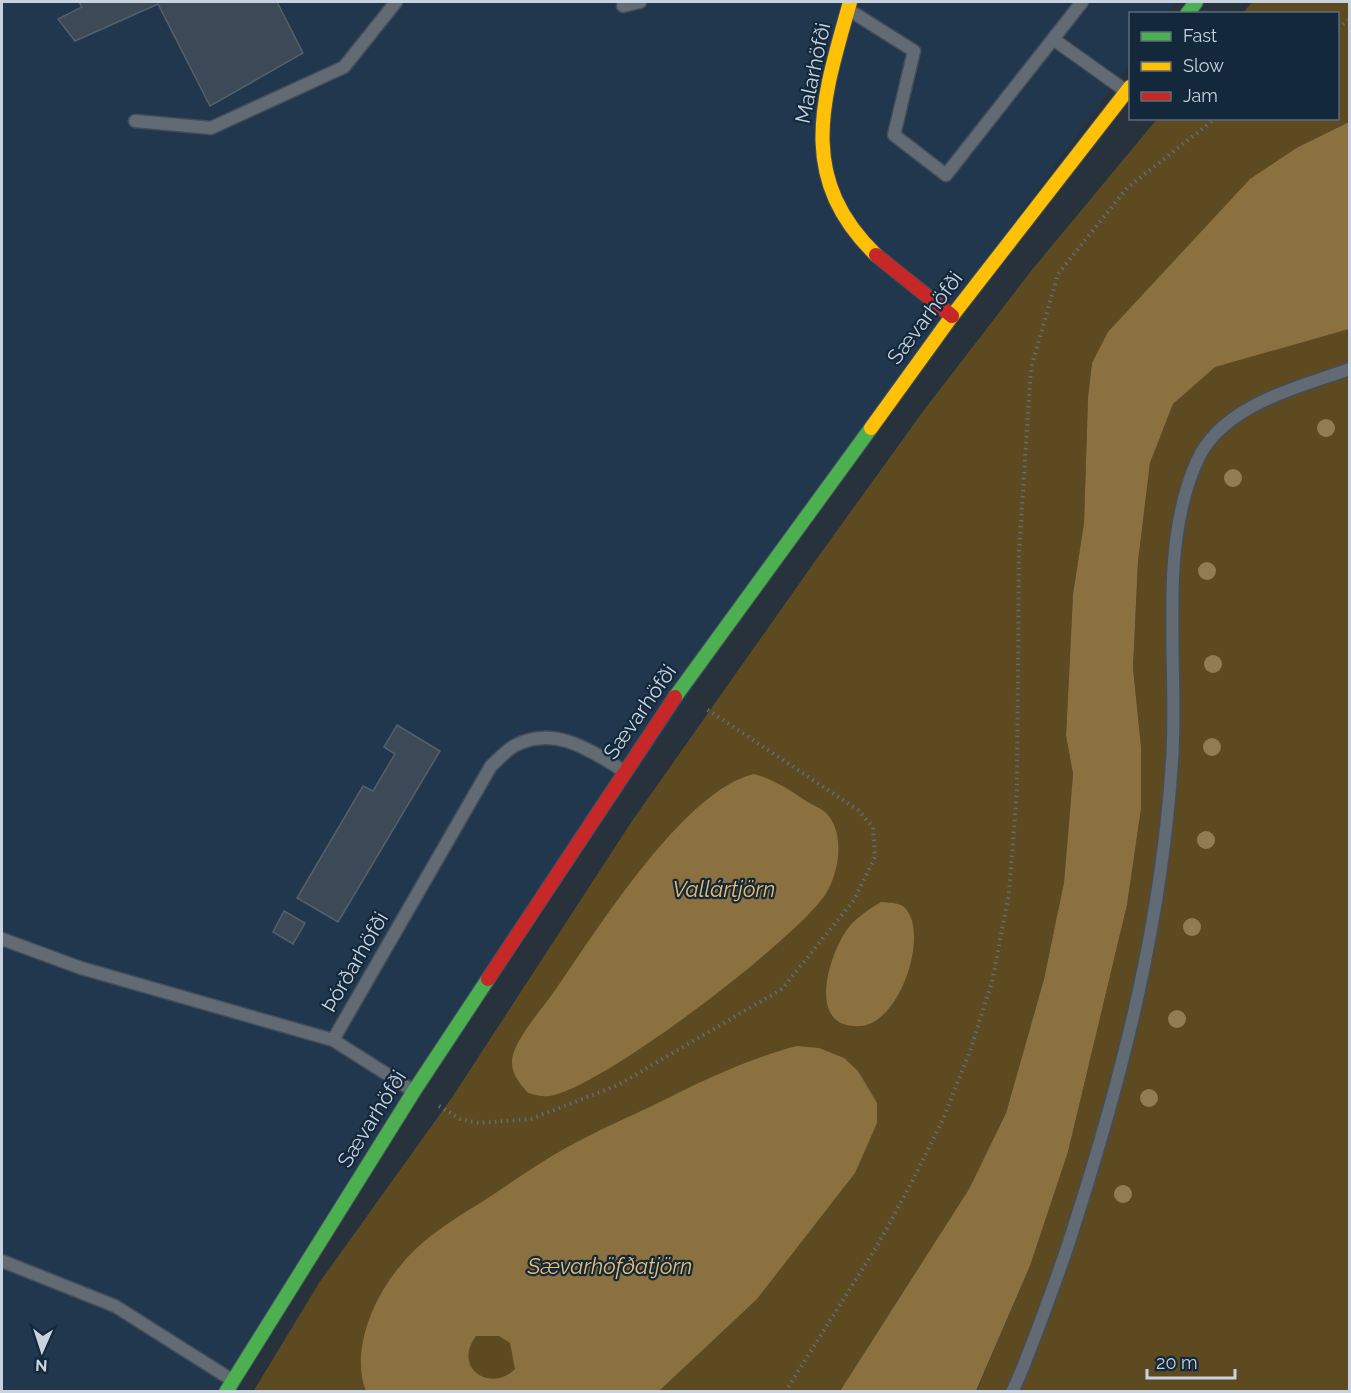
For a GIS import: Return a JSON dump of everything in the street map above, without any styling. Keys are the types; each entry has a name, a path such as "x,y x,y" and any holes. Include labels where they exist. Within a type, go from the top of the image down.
{"street":[{"name":"Malarhöfði","path":"849,6 823,114 820,152 826,180 839,212 863,243 952,316"},
{"name":"Sævarhöfði","path":"230,1386 414,1091 681,689 952,316 1129,90"}],"lane":[{"path":"135,121 211,128 242,114 344,67 396,2"},
{"path":"623,6 640,2"},
{"path":"849,6 914,51 894,135 946,175 1082,2"},
{"path":"1053,39 1129,90"},
{"path":"1012,1392 1061,1268 1099,1149 1134,1016 1154,922 1172,760 1173,564 1180,509 1198,459 1223,426 1263,401 1350,369"},
{"name":"Þórðarhöfði","path":"2,939 81,968 333,1040 491,766 516,745 544,736 580,744 624,772"},
{"path":"333,1040 414,1091"},
{"path":"2,1261 115,1305 230,1386"}],"path":[{"path":"785,1392 878,1246 912,1182 948,1106 970,1051 992,982 1009,893 1017,791 1019,552 1031,368 1059,274 1127,188 1213,120"},
{"path":"414,1091 460,1119 479,1123 531,1119 618,1085 782,989 854,900 875,857 873,827 858,810 725,723 681,689"}],"shaded area":[{"path":"2,2 1175,2 1168,12 1129,12 1129,64 944,318 218,1391 2,1392"},
{"path":"1252,2 1349,2 1349,122 1298,147 1092,363 1088,397 1084,524 1073,594 1066,736 1073,774 1064,882 1044,979 1006,1113 969,1189 840,1391 253,1392 319,1283 453,1096 632,821 813,564 924,410 1031,271 1156,120 1339,120 1339,12 1244,12"},
{"path":"1349,329 1349,1391 976,1392 1030,1266 1068,1152 1127,905 1141,809 1141,746 1133,668 1138,562 1150,463 1173,404 1215,366"}],"water":[{"path":"1349,122 1349,329 1215,367 1173,404 1150,463 1138,562 1133,668 1141,746 1141,809 1127,905 1068,1152 1030,1266 976,1391 840,1391 969,1189 1006,1113 1044,979 1064,882 1073,774 1066,736 1073,594 1084,523 1088,397 1092,363 1108,332 1250,179 1298,147"},
{"name":"Vallártjörn","path":"754,774 781,785 822,810 832,821 838,842 837,865 825,895 776,945 652,1041 576,1087 550,1096 528,1093 514,1073 512,1062 515,1049 528,1026 618,899 671,834 699,806 727,785"},
{"path":"881,902 895,903 906,909 912,922 914,939 912,958 898,995 887,1010 875,1021 861,1026 844,1024 833,1017 827,1005 828,974 839,943 846,931 862,915"},
{"name":"Sævarhöfðatjörn","path":"797,1046 819,1048 844,1058 858,1071 877,1103 877,1123 855,1173 757,1299 659,1391 366,1391 361,1359 367,1325 391,1278 421,1244 455,1219 576,1142 712,1077","holes":["476,1336 499,1336 510,1343 515,1369 505,1376 495,1379 486,1378 471,1367 470,1348"]}],"building":[{"path":"79,2 277,2 303,53 210,106 158,4 75,41 58,19 82,7"},
{"path":"397,725 440,751 338,922 297,898 363,786 373,791 395,754 384,747"},
{"path":"284,911 305,923 293,944 273,932"}],"traffic: fast":[{"path":"1188,12 1196,2"},
{"path":"675,697 871,428"},
{"path":"226,1392 414,1091 488,979"}],"traffic: slow":[{"path":"850,2 831,71 825,104 822,135 825,166 834,196 851,225 876,255"},
{"path":"871,428 952,316 1129,88"}],"traffic: jam":[{"path":"876,255 952,316"},
{"path":"488,979 675,697"}]}
